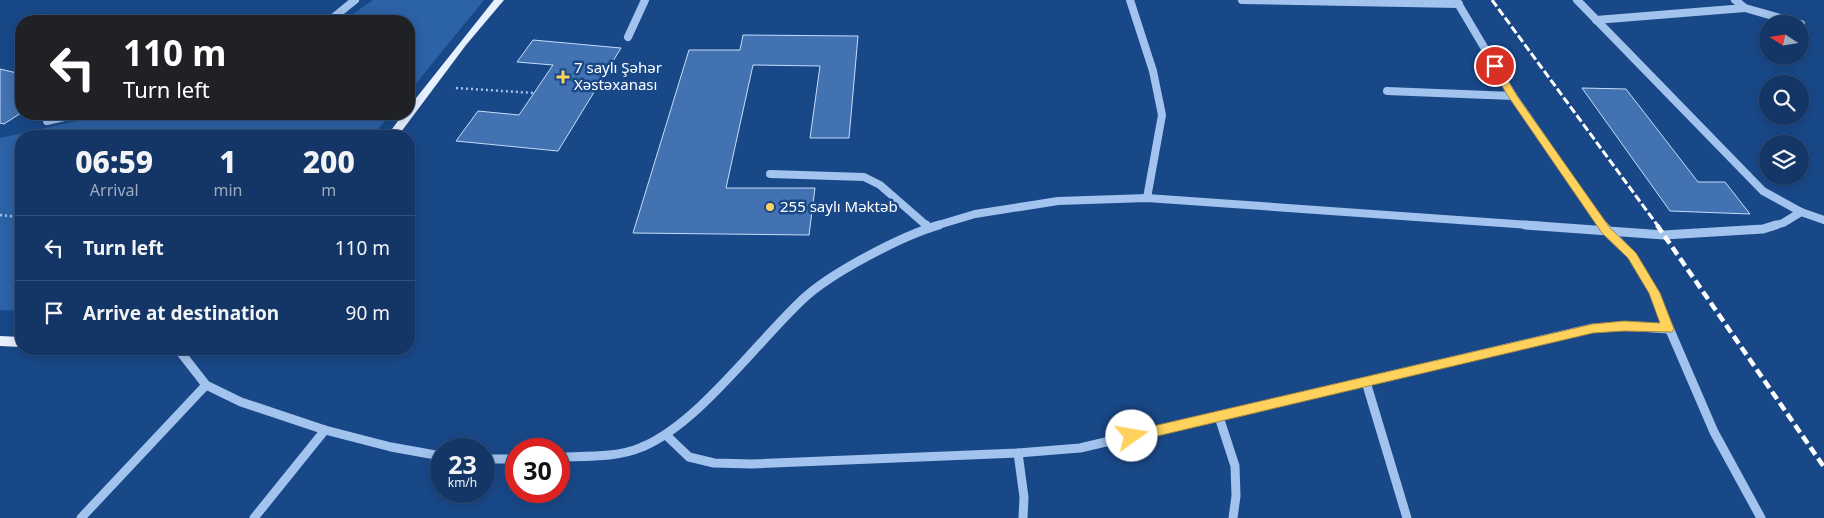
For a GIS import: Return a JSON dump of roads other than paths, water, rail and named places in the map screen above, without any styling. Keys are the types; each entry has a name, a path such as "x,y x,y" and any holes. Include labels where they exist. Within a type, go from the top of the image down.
{"main road":[{"path":"415,106 499,0"},
{"path":"397,130 404,120"},
{"path":"0,341 15,342"}],"street":[{"path":"336,15 355,0"},
{"path":"1130,0 1154,72 1162,116 1160,139 1154,153 1147,198"},
{"path":"1242,0 1458,2 1513,96 1606,230 1632,256 1654,293 1714,432 1761,518"},
{"path":"1577,0 1763,191 1801,212 1824,220"},
{"path":"1735,0 1745,8"},
{"path":"1596,20 1745,8 1770,15"},
{"path":"1388,91 1513,96"},
{"path":"47,121 51,120"},
{"path":"770,174 864,177 880,185 929,228"},
{"path":"570,457 605,455 640,448 666,435 702,403 804,298 848,267 929,228 975,214 1058,201 1147,198 1664,235 1763,229 1783,224 1801,212"},
{"path":"666,435 689,457 714,463 752,464 1018,454 1080,448 1593,328 1624,326 1668,329"},
{"path":"183,355 206,385 241,402 325,430 391,448 430,454"},
{"path":"1366,382 1406,518"},
{"path":"81,518 206,385"},
{"path":"1219,417 1235,466 1236,496 1233,518"},
{"path":"254,518 325,430"},
{"path":"1018,454 1024,498 1023,518"}],"lane":[{"path":"628,37 645,0"}],"railway":[{"path":"1492,0 1658,226"},
{"path":"1657,225 1824,467"}],"place":[{"name":"7 saylı Şəhər Xəstəxanası","path":"563,77"},
{"name":"255 saylı Məktəb","path":"770,207"}]}
